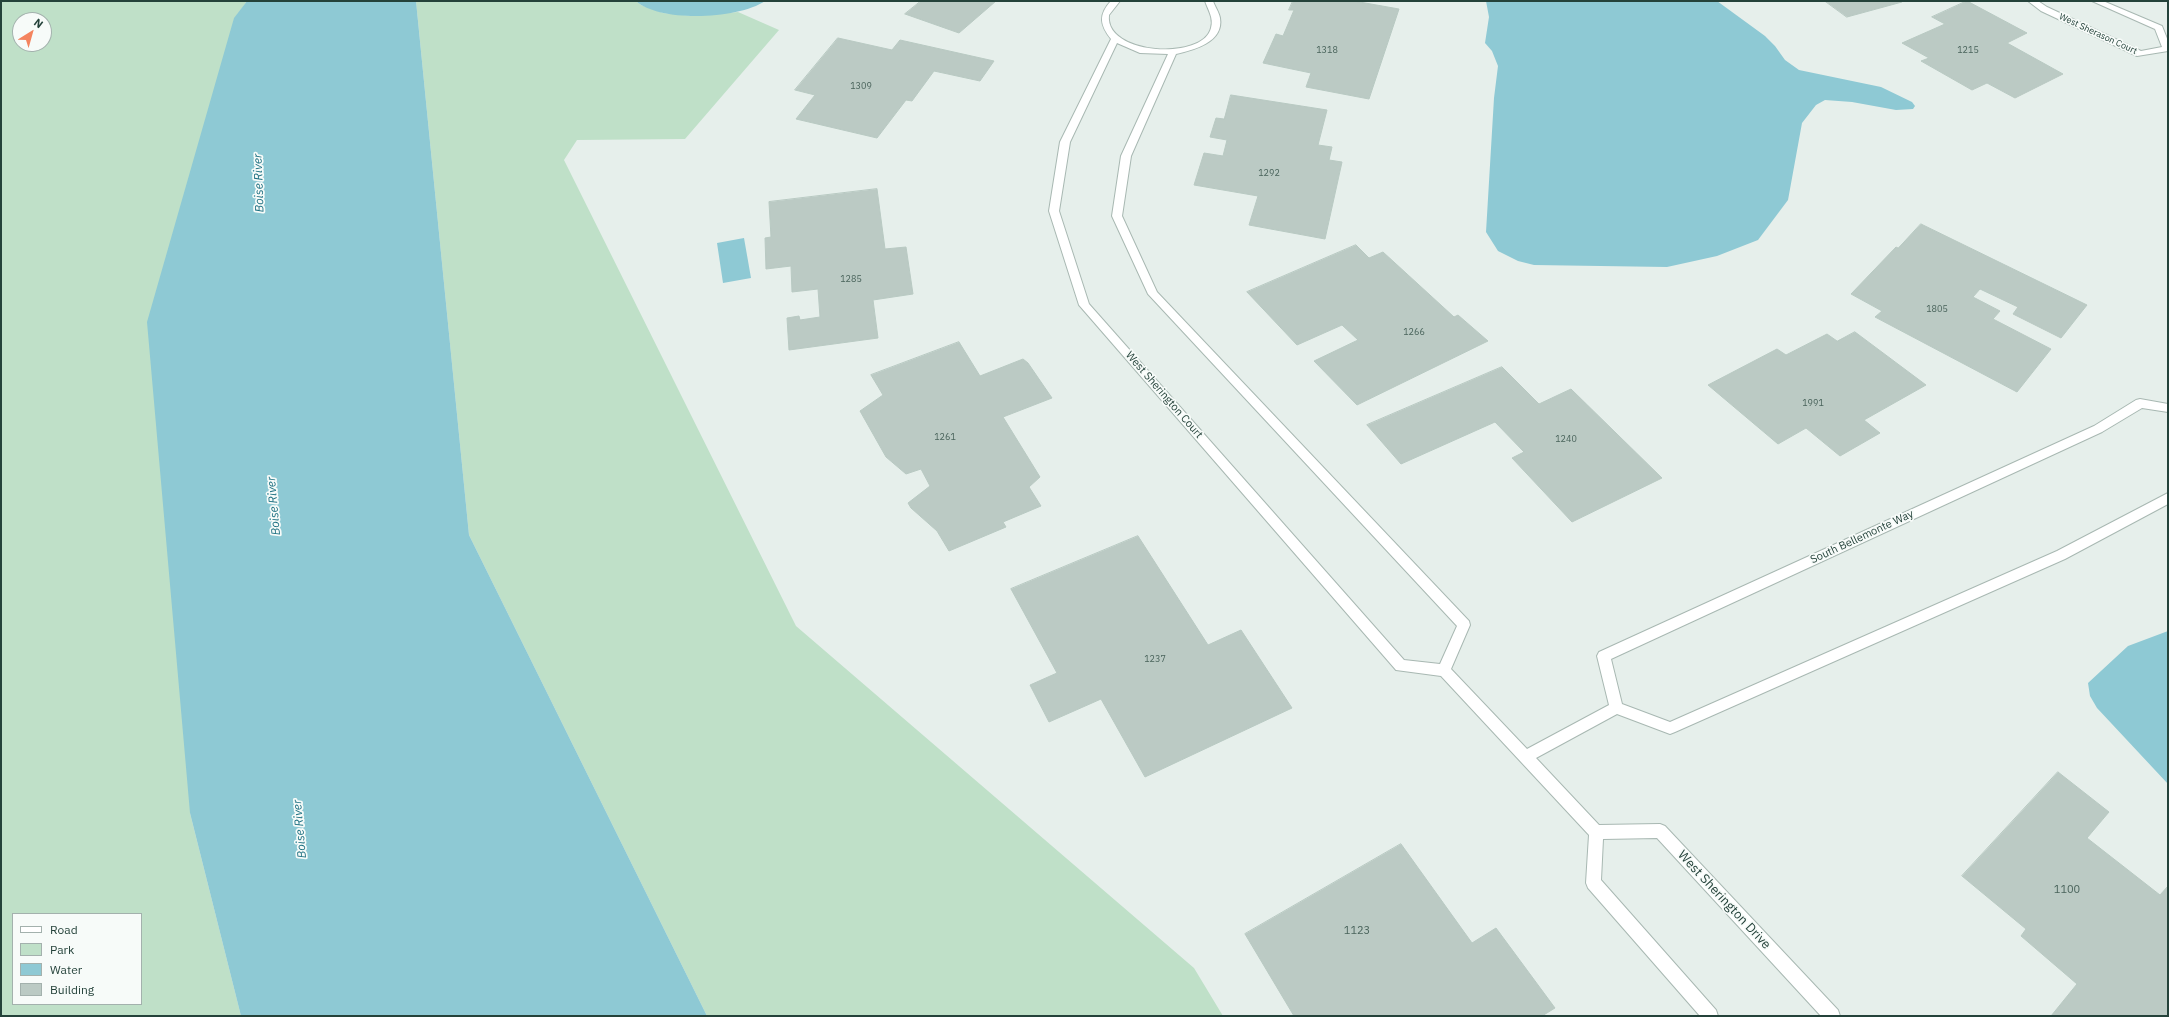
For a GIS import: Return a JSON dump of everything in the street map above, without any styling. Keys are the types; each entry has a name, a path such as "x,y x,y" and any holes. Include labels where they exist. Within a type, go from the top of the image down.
{"street":[{"path":"1116,1 1108,9 1104,19 1107,29 1115,39 1140,50 1173,52 1189,49 1204,42 1213,34 1216,19 1209,1"},
{"path":"1202,1 1213,12"},
{"name":"West Sherason Court","path":"2032,1 2044,9 2140,54 2167,47 2159,28 2096,1"},
{"name":"West Sherington Court","path":"1115,39 1065,142 1054,211 1084,305 1401,666 1444,670"},
{"path":"1173,52 1126,156 1117,216 1153,294 1464,625 1444,670 1596,832 1593,883 1710,1016"},
{"name":"South Bellemonte Way","path":"1616,708 1604,656 2098,429 2140,403 2168,408"},
{"path":"1525,757 1616,708 1670,728 2061,555 2168,498"},
{"name":"West Sherington Drive","path":"1596,832 1660,831 1832,1016"}],"green space":[{"path":"1,1 247,1 234,19 190,813 241,1016 1,1016"},
{"path":"416,1 636,1 641,5 663,13 692,16 738,12 779,30 685,139 577,140 564,160 796,626 1194,968 1223,1016 707,1016 469,535"}],"water":[{"name":"Boise River","path":"247,1 416,1 469,535 707,1016 241,1016 190,813 147,322 234,18"},
{"path":"636,1 765,1 737,12 700,16 663,13 647,8"},
{"path":"1486,1 1717,1 1765,36 1775,46 1785,60 1799,70 1881,87 1912,102 1915,106 1913,109 1896,110 1852,102 1825,100 1816,105 1802,123 1788,200 1758,240 1717,256 1667,267 1534,265 1518,261 1498,251 1486,232 1494,98 1498,66 1492,51 1485,43 1489,17"},
{"path":"744,238 751,278 723,283 717,243"},
{"path":"2168,631 2168,784 2097,708 2090,696 2088,683 2128,646"}],"building":[{"path":"921,1 996,1 959,33 905,14"},
{"path":"1293,1 1354,1 1399,9 1369,99 1306,87 1311,73 1263,63 1276,34 1283,36 1294,10 1289,10"},
{"path":"1825,1 1901,1 1902,2 1847,17"},
{"path":"1967,1 2027,33 2007,43 2063,74 2015,98 1987,83 1972,90 1921,61 1929,58 1902,43 1945,24 1932,17"},
{"path":"838,38 892,50 900,40 994,61 980,81 934,71 912,101 906,100 877,138 796,119 815,95 795,90"},
{"path":"1231,95 1327,110 1318,145 1332,147 1329,160 1342,162 1325,239 1249,225 1258,196 1194,185 1204,153 1223,156 1227,140 1210,137 1216,118 1224,119"},
{"path":"877,189 885,249 906,247 913,294 873,300 878,338 789,350 787,318 799,316 800,320 820,317 818,289 792,292 791,266 766,269 765,238 771,237 769,202"},
{"path":"1921,224 2087,305 2061,338 2013,314 2018,307 1980,289 1973,297 2000,311 1993,319 2051,349 2017,392 1875,317 1882,311 1851,294 1896,247 1898,248"},
{"path":"1356,245 1369,258 1383,252 1454,317 1458,315 1488,341 1357,405 1314,361 1358,340 1342,325 1297,345 1247,292"},
{"path":"1855,332 1926,385 1864,420 1880,433 1840,456 1806,428 1778,444 1708,385 1777,349 1786,355 1827,334 1837,341"},
{"path":"959,342 980,376 1023,359 1028,363 1052,398 1003,417 1040,477 1029,487 1041,506 1003,522 1006,527 949,551 937,531 911,508 908,503 930,486 921,469 906,474 886,457 860,411 883,395 871,375"},
{"path":"1502,367 1539,404 1571,389 1662,478 1572,522 1512,458 1524,452 1495,422 1401,464 1367,425"},
{"path":"1138,536 1208,645 1241,630 1292,708 1145,777 1101,699 1049,722 1030,685 1057,673 1011,589"},
{"path":"2058,772 2109,812 2087,838 2160,895 2168,886 2168,1016 2051,1016 2077,984 2021,936 2026,929 1962,876"},
{"path":"1401,844 1472,943 1496,928 1555,1008 1542,1016 1294,1016 1245,934"}]}
